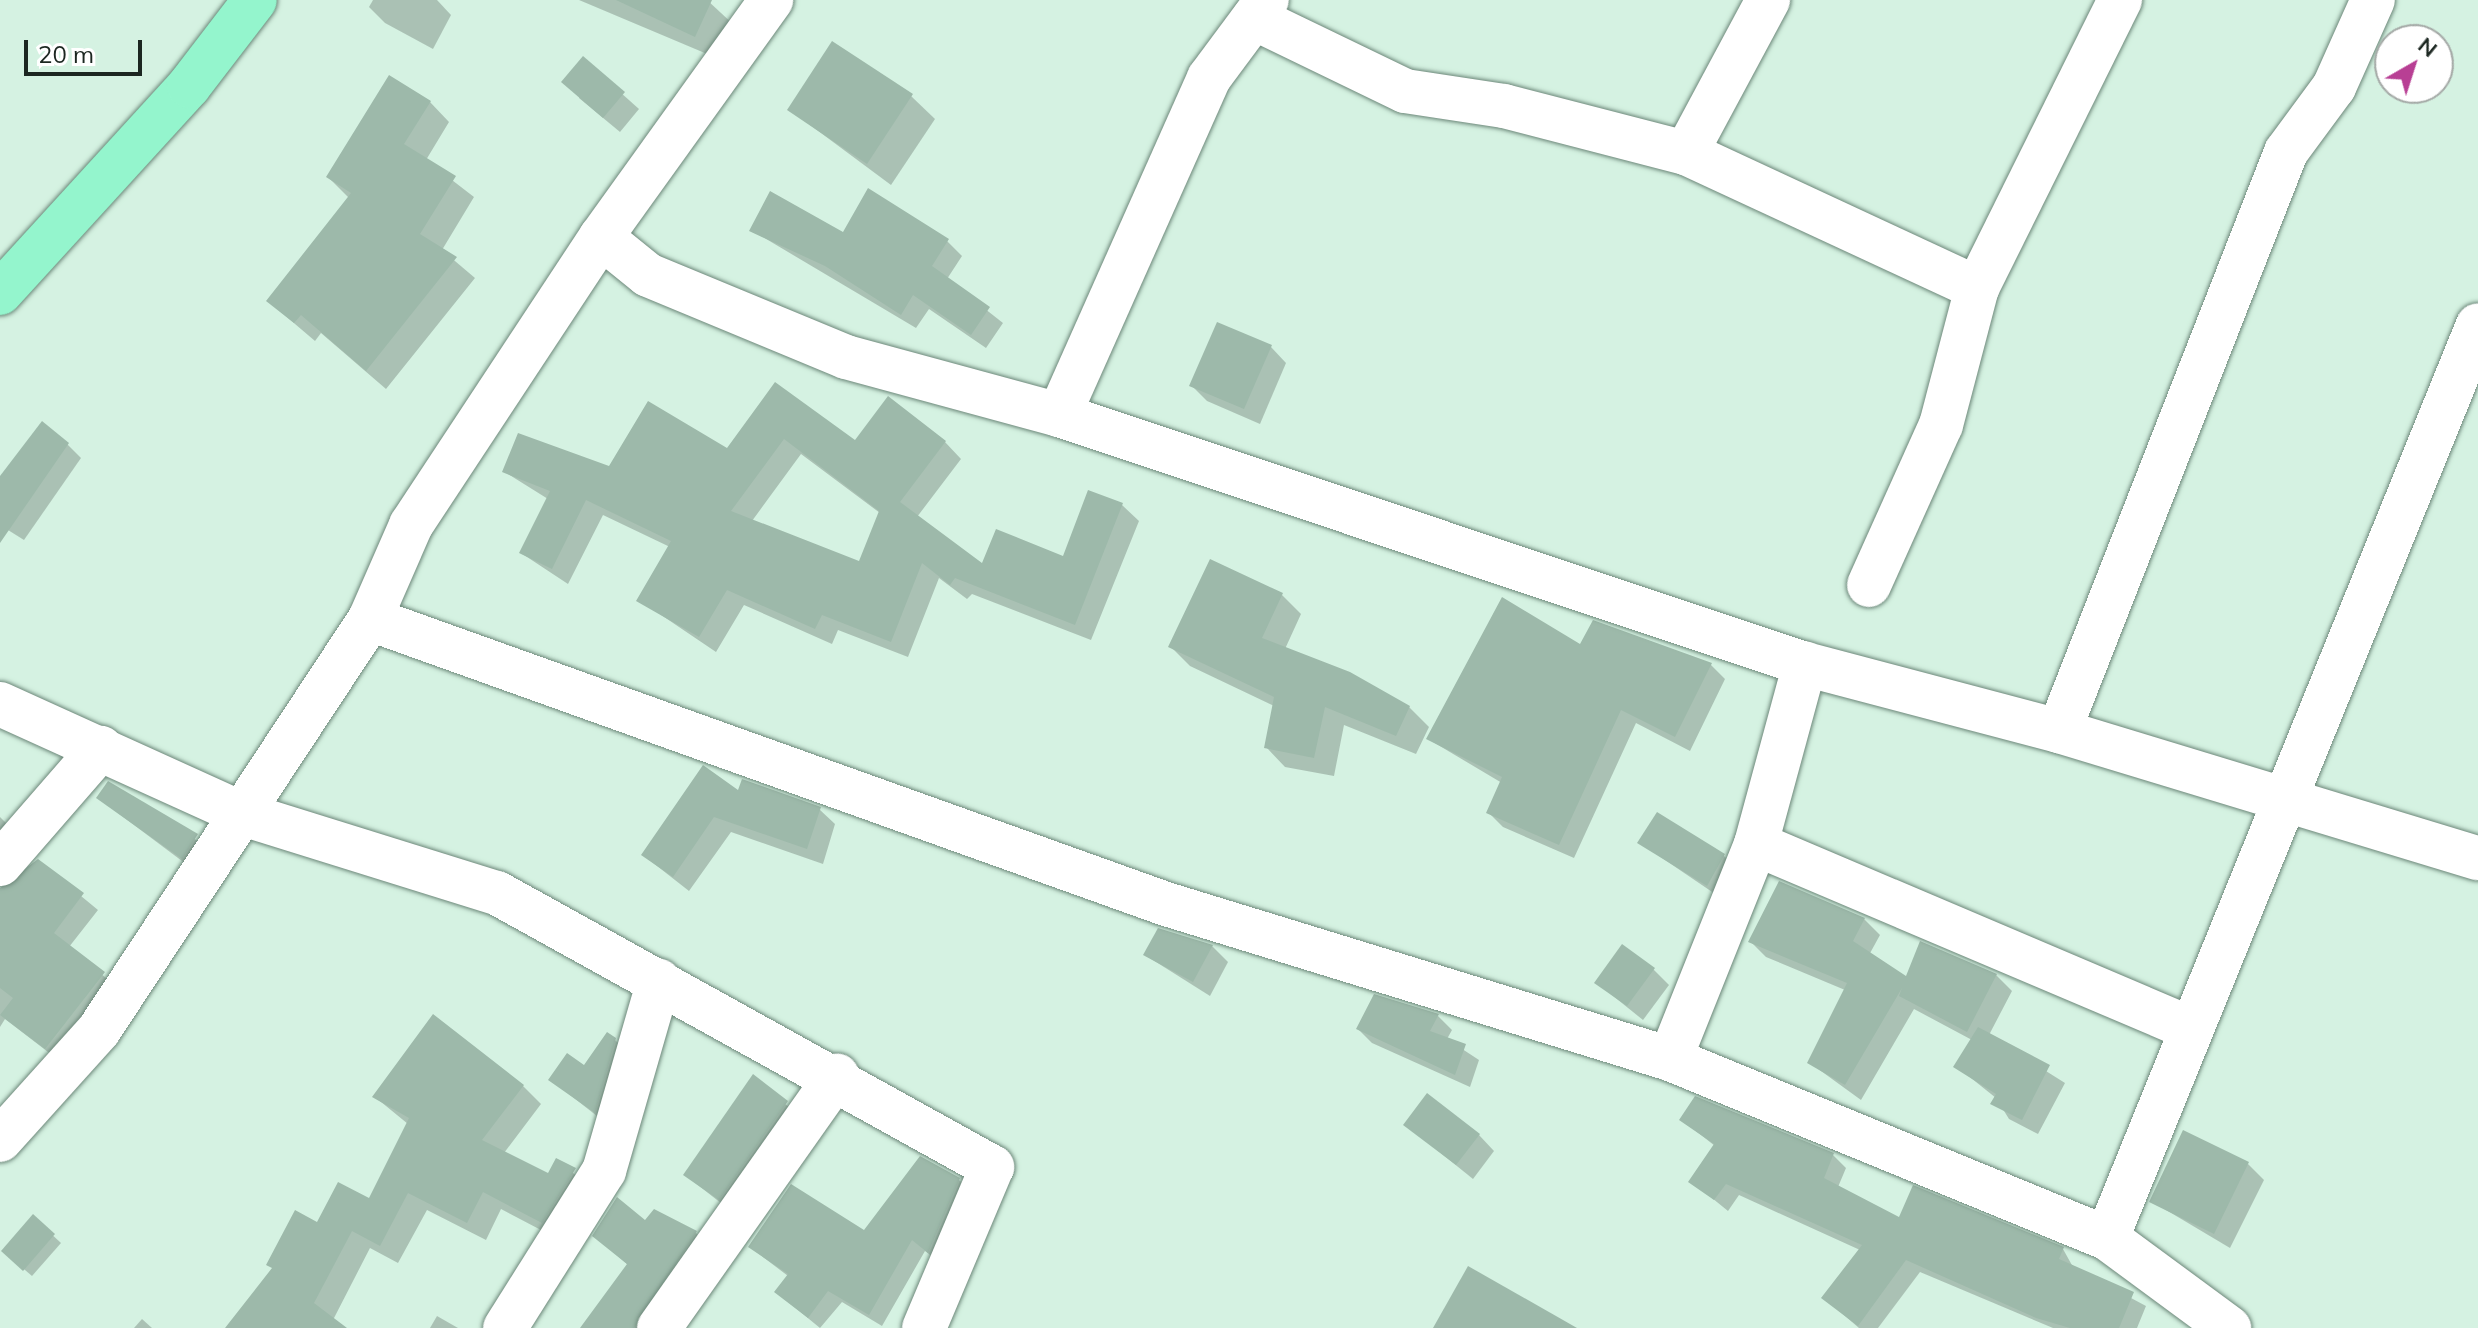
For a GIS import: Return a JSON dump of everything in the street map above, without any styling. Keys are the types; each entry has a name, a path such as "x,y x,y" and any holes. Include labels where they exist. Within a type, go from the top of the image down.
{"main road":[{"path":"0,293 189,86 255,0"}],"street":[{"path":"0,1140 99,1030 370,619 411,525 601,237 771,0"},
{"path":"1686,153 1768,0"},
{"path":"1869,585 1941,425 1977,288 2120,0"},
{"path":"2059,731 2286,152 2334,87 2373,0"},
{"path":"1059,415 1209,78 1261,9 1405,91 1504,106 1686,153 1977,288"},
{"path":"601,237 648,275 846,357 1059,415 1805,664 2059,731 2478,858"},
{"path":"2107,1238 2280,800 2478,325"},
{"path":"370,619 1166,904 1670,1059 2107,1238 2229,1328"},
{"path":"1670,1059 1756,844 1805,664"},
{"path":"0,704 243,814 497,893 837,1076 992,1167 924,1328"},
{"path":"0,864 101,748"},
{"path":"1756,844 2189,1028"},
{"path":"505,1328 604,1171 659,981"},
{"path":"659,1328 837,1076"}],"building":[{"path":"616,0 712,0 695,37"},
{"path":"832,41 913,94 867,164 787,110"},
{"path":"583,56 625,92 603,118 561,82"},
{"path":"389,75 431,101 404,144 456,176 420,234 457,257 366,371 301,315 294,323 266,301 351,193 326,177"},
{"path":"868,188 949,239 932,266 990,307 971,335 913,295 901,315 825,266 749,231 770,191 843,232"},
{"path":"1217,322 1272,345 1244,409 1189,386"},
{"path":"775,382 855,440 888,396 946,441 900,502 982,563 996,529 1063,556 1088,490 1123,503 1075,625 955,578 950,585 922,563 891,642 822,615 815,629 727,590 699,637 636,601 671,541 586,500 552,569 519,553 550,491 502,472 518,433 609,466 648,401 727,448","holes":["784,439 879,511 859,561 731,511"]},
{"path":"42,421 69,443 0,543 0,476"},
{"path":"1210,559 1283,593 1262,638 1350,672 1410,706 1396,736 1325,707 1314,758 1264,748 1274,697 1168,647"},
{"path":"1502,597 1580,644 1593,620 1712,663 1675,737 1621,710 1559,845 1486,813 1502,777 1426,739"},
{"path":"703,765 738,790 742,779 821,807 807,849 714,817 673,877 641,855"},
{"path":"108,781 198,834 182,859 96,798"},
{"path":"1657,812 1725,854 1707,886 1637,843"},
{"path":"38,859 84,893 54,933 105,972 45,1049 0,1015 13,998 0,988 0,888"},
{"path":"1779,881 1865,918 1853,941 1906,976 1920,941 1997,974 1967,1032 1899,996 1902,988 1845,1085 1807,1063 1847,983 1748,942"},
{"path":"1158,928 1213,945 1193,982 1143,955"},
{"path":"1622,944 1655,968 1627,1006 1594,983"},
{"path":"1374,994 1439,1014 1430,1031 1466,1044 1455,1075 1356,1029"},
{"path":"433,1014 524,1085 482,1140 548,1173 556,1158 576,1168 542,1223 483,1192 467,1223 408,1193 380,1246 352,1231 314,1303 347,1328 225,1328 272,1268 266,1265 295,1210 317,1222 338,1182 369,1198 409,1118 372,1097"},
{"path":"1978,1027 2050,1065 2022,1120 1990,1104 1996,1094 1953,1067"},
{"path":"607,1032 616,1038 595,1113 548,1080 567,1053 584,1065"},
{"path":"753,1074 788,1101 719,1200 683,1175"},
{"path":"1427,1093 1480,1134 1456,1165 1403,1125"},
{"path":"1695,1096 1834,1153 1824,1178 1899,1217 1913,1185 2064,1247 2059,1259 2134,1292 2119,1328 2070,1328 2036,1318 1906,1260 1858,1326 1821,1298 1862,1245 1726,1184 1714,1200 1688,1182 1714,1144 1679,1120"},
{"path":"2183,1130 2249,1162 2214,1234 2149,1202"},
{"path":"920,1156 960,1178 928,1253 912,1240 869,1315 828,1291 808,1318 774,1292 788,1274 748,1247 791,1184 864,1230"},
{"path":"617,1197 645,1220 654,1209 697,1231 634,1328 580,1328 627,1264 592,1236"},
{"path":"33,1214 55,1234 23,1271 1,1251"},
{"path":"1468,1266 1577,1328 1433,1328"}]}
